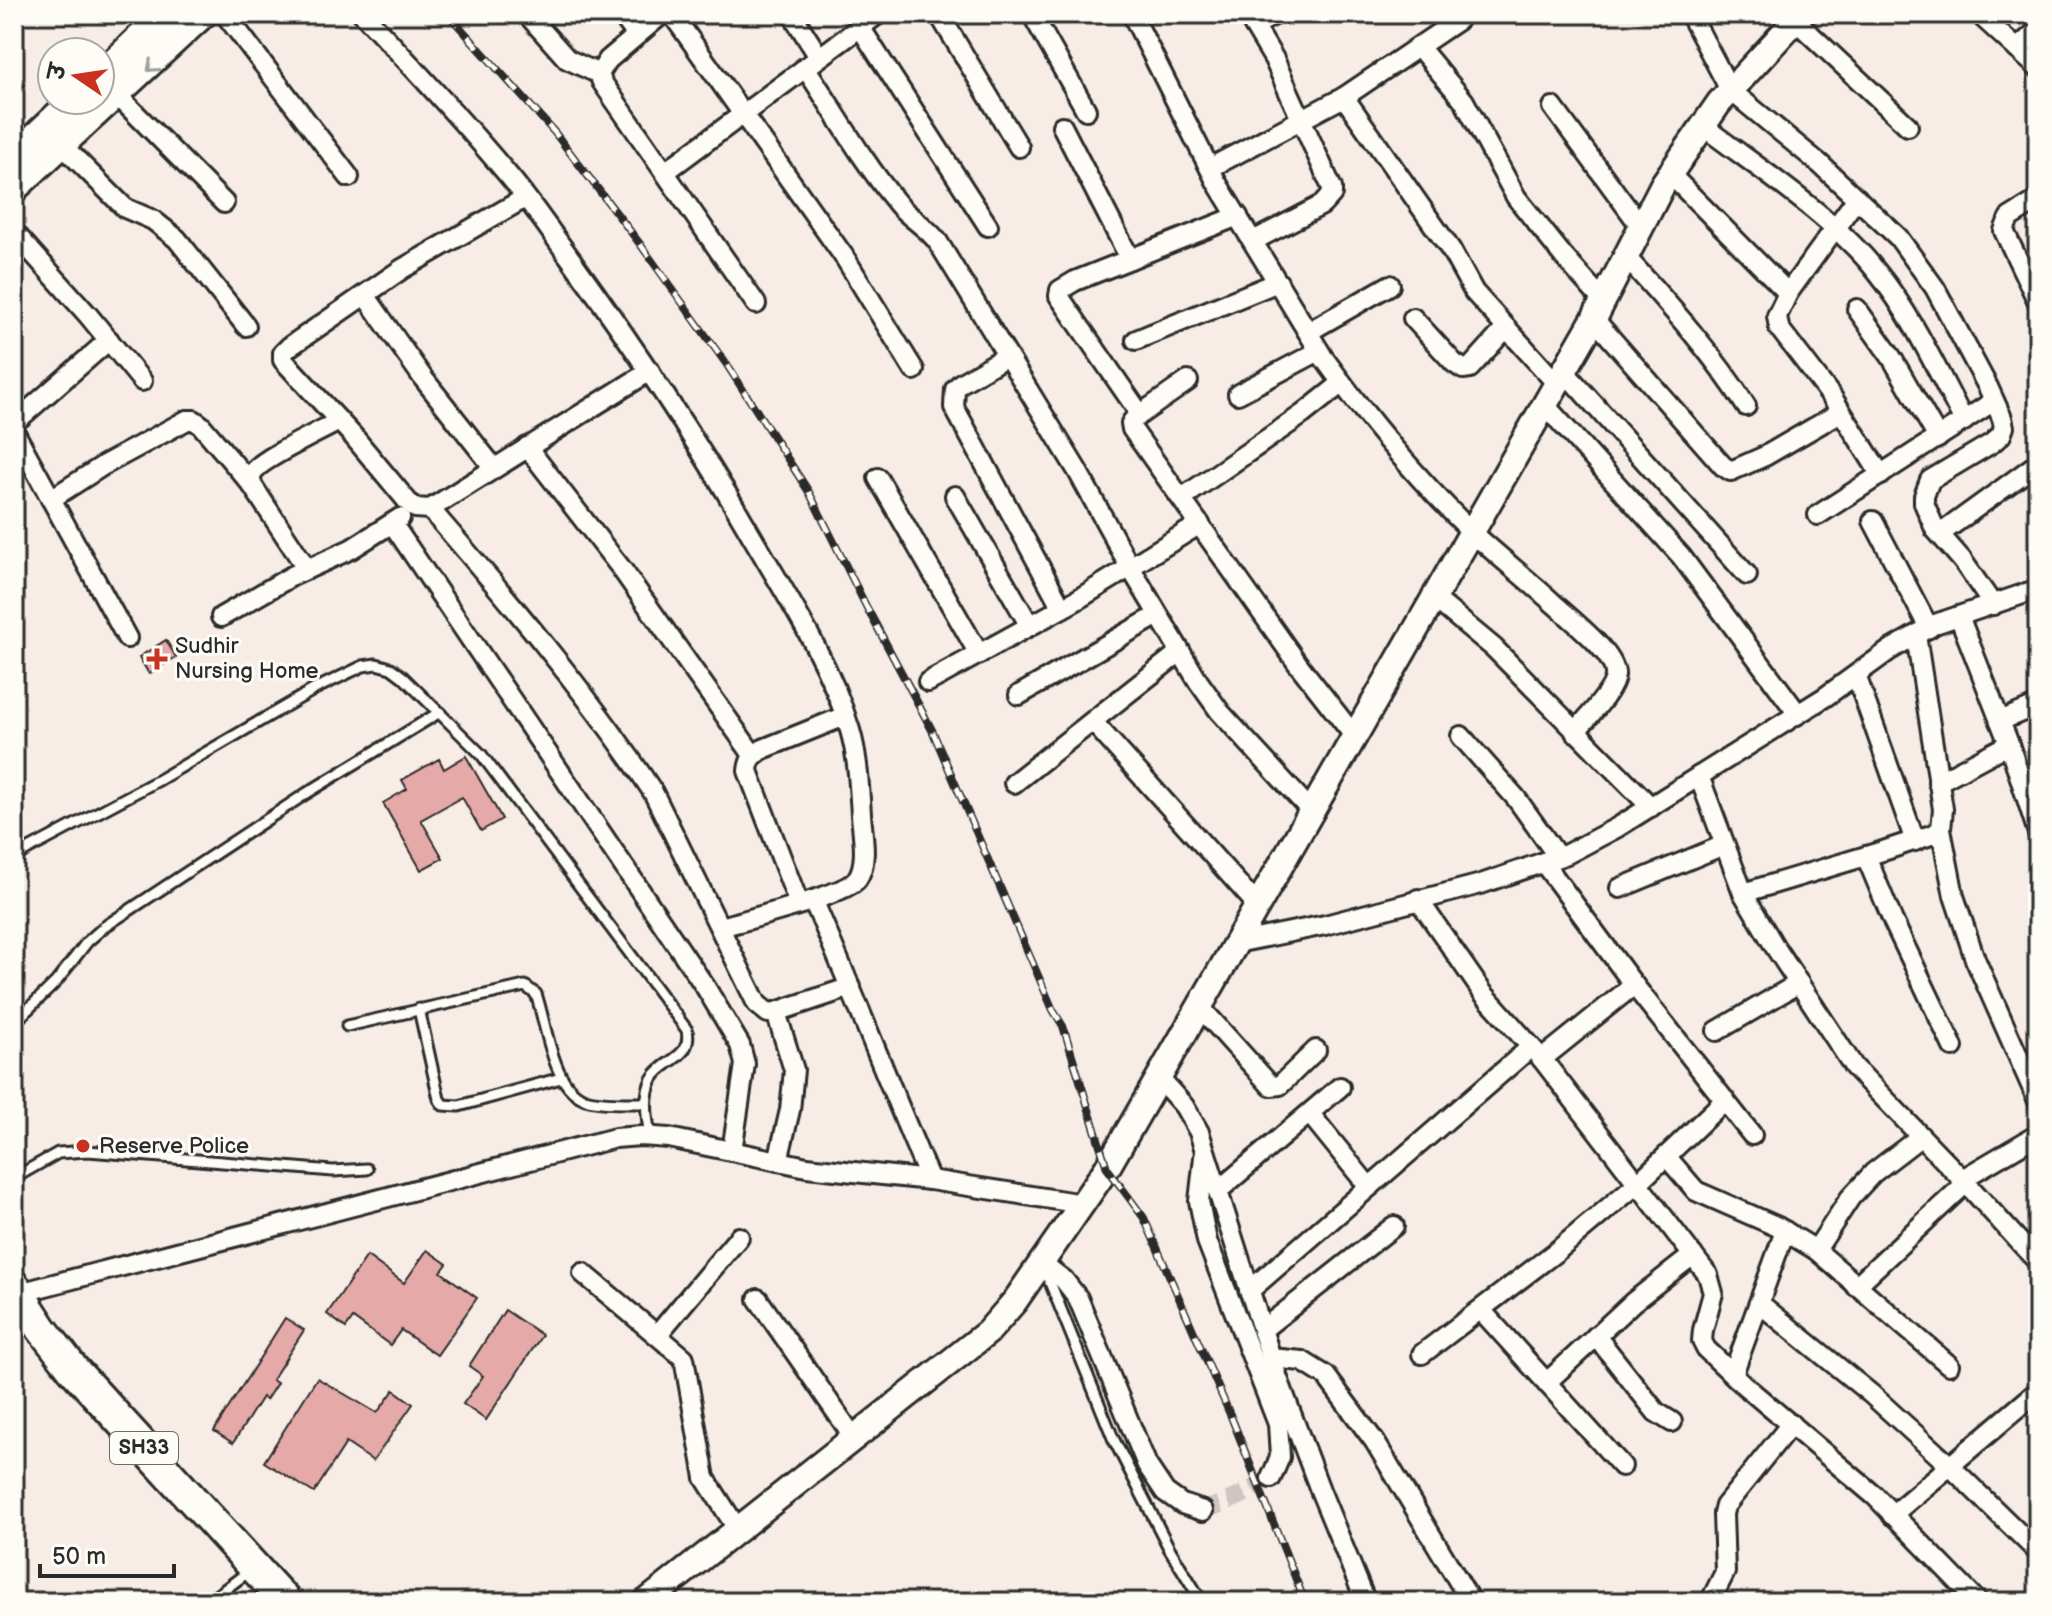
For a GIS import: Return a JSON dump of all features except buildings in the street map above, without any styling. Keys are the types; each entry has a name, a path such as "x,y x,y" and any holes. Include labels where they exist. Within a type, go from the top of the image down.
{"main road":[{"path":"116,85 186,14"},
{"path":"14,174 82,116"},
{"name":"SH33","path":"16,1290 73,1369 286,1602"}],"street":[{"path":"116,55 159,14"},
{"path":"116,88 209,14"},
{"path":"225,14 349,177"},
{"path":"363,14 435,90 525,198 650,371 706,458 808,631 836,691 858,765 864,852 858,879 851,885 806,902 721,927"},
{"path":"527,14 567,59 599,74 756,304"},
{"path":"621,14 637,35"},
{"path":"599,74 608,60 662,14"},
{"path":"672,14 845,258 914,370"},
{"path":"792,14 812,62 883,186 899,207 930,230 938,242 1077,470 1180,652 1220,712 1312,812"},
{"path":"665,172 878,14"},
{"path":"939,14 1019,147"},
{"path":"1032,14 1086,110"},
{"path":"1132,14 1210,168 1319,351 1342,383 1395,448 1472,532 1540,591 1611,660 1616,678 1612,687 1575,732"},
{"path":"1253,241 1322,205 1332,194 1274,59 1251,20 1276,14"},
{"path":"1690,14 1730,90 1898,237 1935,288 1994,401 2004,427 2001,435 1930,480 1925,488 1924,503 1931,522 1993,605"},
{"path":"1979,14 2038,68"},
{"path":"646,1602 988,1332 1015,1301 1083,1204 1159,1078 1599,310 1670,174 1730,90 1798,17 1908,126"},
{"path":"1210,168 1344,97 1458,20"},
{"path":"860,27 988,226"},
{"path":"2017,49 2038,30"},
{"path":"1419,47 1464,101 1516,197 1564,257 1599,310 1723,466 1731,471 1765,456 1841,412"},
{"path":"1344,97 1451,250 1474,292 1555,387 1798,714"},
{"path":"1553,107 1641,227"},
{"path":"116,108 224,203"},
{"path":"18,139 47,116"},
{"path":"14,194 65,148 89,116"},
{"path":"1062,126 1130,259"},
{"path":"1703,126 1835,228 1877,272 1925,347 1964,421"},
{"path":"65,148 125,208 153,220 177,239 246,326"},
{"path":"1670,174 1788,293"},
{"path":"525,198 402,269 289,347 283,353 283,360 422,508 567,674 638,769 653,792 757,1004 768,1013 776,1012 851,987"},
{"path":"1857,198 1788,293 1777,316 1779,328 1841,412 1881,475"},
{"path":"2038,200 2009,218 2004,231 2034,281 2038,302"},
{"path":"1140,414 1059,296 1060,290 1065,285 1238,216"},
{"path":"14,232 142,381"},
{"path":"1626,257 1726,374 1746,406"},
{"path":"1136,340 1278,282"},
{"path":"1308,332 1390,285"},
{"path":"365,295 423,378 494,468"},
{"path":"1857,309 1892,358 1938,438"},
{"path":"1413,318 1463,369 1470,368 1506,328"},
{"path":"14,423 109,340"},
{"path":"1238,394 1319,351"},
{"path":"1007,356 961,383 955,389 954,407 1062,608"},
{"path":"221,617 307,569 351,549 392,523 494,468 650,371"},
{"path":"1188,381 1140,414 1131,423 1132,429 1298,664 1355,737"},
{"path":"1182,498 1303,414 1342,383"},
{"path":"1555,387 1747,575"},
{"path":"1818,515 1994,401"},
{"path":"51,499 104,465 187,420 194,420 252,485 307,569"},
{"path":"252,485 251,477 259,466 339,421"},
{"path":"14,431 127,638"},
{"path":"527,447 621,568 753,755"},
{"path":"1940,534 2038,463"},
{"path":"878,478 979,654"},
{"path":"955,496 1030,626"},
{"path":"1873,521 1922,632 1943,809 1941,829 1954,896 1975,959 2038,1101"},
{"path":"392,523 706,988 740,1045 745,1064 732,1151"},
{"path":"928,682 1062,608 1200,524"},
{"path":"1236,943 1325,925 1481,884 1550,860 1651,807 1922,632 2038,589"},
{"path":"1434,598 1494,648 1651,807"},
{"path":"1019,695 1158,615"},
{"path":"1959,616 2009,744 2038,833"},
{"path":"1014,783 1094,723 1180,652"},
{"path":"1856,675 1915,841"},
{"path":"2000,721 2038,705"},
{"path":"845,716 753,755 748,771 806,902 851,987 930,1180"},
{"path":"1094,723 1258,906"},
{"path":"1461,736 1516,798 1550,860 1634,985 1752,1135"},
{"path":"1938,782 2009,744"},
{"path":"1699,776 1743,893 1854,1067 2035,1254"},
{"path":"1743,893 1915,841 1941,829"},
{"path":"1620,888 1724,845"},
{"path":"1866,856 1953,1047"},
{"path":"1418,899 1483,993 1537,1053 1712,1283 1713,1293 1702,1341 1706,1349 1875,1496 1978,1602"},
{"path":"1717,1031 1799,983"},
{"path":"1249,1291 1369,1187 1537,1053 1634,985"},
{"path":"1200,1007 1271,1086 1280,1085 1316,1050"},
{"path":"776,1012 794,1070 790,1110 778,1161"},
{"path":"1159,1078 1184,1106 1199,1132 1271,1358 1366,1602"},
{"path":"1219,1190 1340,1087"},
{"path":"1422,1354 1557,1251 1638,1183 1725,1100"},
{"path":"1310,1114 1369,1187"},
{"path":"1856,1286 1966,1183 1969,1175 2037,1135"},
{"path":"16,1290 615,1138 650,1136 807,1167 930,1180 1083,1204"},
{"path":"1816,1250 1850,1198 1873,1173 1920,1137"},
{"path":"1205,1152 1199,1201 1207,1241 1278,1424 1280,1457 1271,1478"},
{"path":"1666,1156 1696,1191 1785,1231 1816,1250 1949,1365"},
{"path":"1262,1330 1394,1226"},
{"path":"1733,1374 1785,1231"},
{"path":"658,1334 739,1237"},
{"path":"1546,1383 1633,1302 1693,1255"},
{"path":"1042,1263 1064,1280 1078,1298 1147,1465 1165,1492 1182,1504 1203,1511"},
{"path":"583,1273 684,1358 705,1478 738,1530"},
{"path":"758,1299 854,1438"},
{"path":"1759,1303 1871,1394 2038,1552"},
{"path":"1481,1310 1622,1466"},
{"path":"1596,1336 1656,1412 1672,1422"},
{"path":"1271,1358 1302,1361 1326,1376 1375,1442 1471,1602"},
{"path":"1892,1515 2038,1391"},
{"path":"1710,1602 1725,1572 1725,1506 1791,1424"}],"lane":[{"path":"14,857 157,781 315,689 363,666 376,664 391,668 481,754 687,1030 689,1041 685,1049 654,1076 646,1103 650,1136"},
{"path":"14,1023 56,982 87,942 104,927 307,793 440,712"},
{"path":"347,1026 525,986 536,994 561,1078 568,1088 588,1100 646,1103"},
{"path":"419,1009 439,1099 443,1105 459,1106 561,1078"},
{"path":"14,1178 58,1153 88,1151 333,1171 367,1169"},
{"path":"1042,1263 1113,1438 1169,1548 1202,1602"},
{"path":"208,1602 255,1567"}],"tunnel":[{"path":"1203,1511 1240,1496 1271,1478"}],"railway":[{"path":"448,14 555,133 640,244 727,365 809,492 932,730 1053,1010 1063,1026 1107,1168 1144,1218 1232,1419 1305,1602"}],"place":[{"name":"Sudhir Nursing Home","path":"157,659"},
{"name":"Reserve Police","path":"83,1146"}]}
